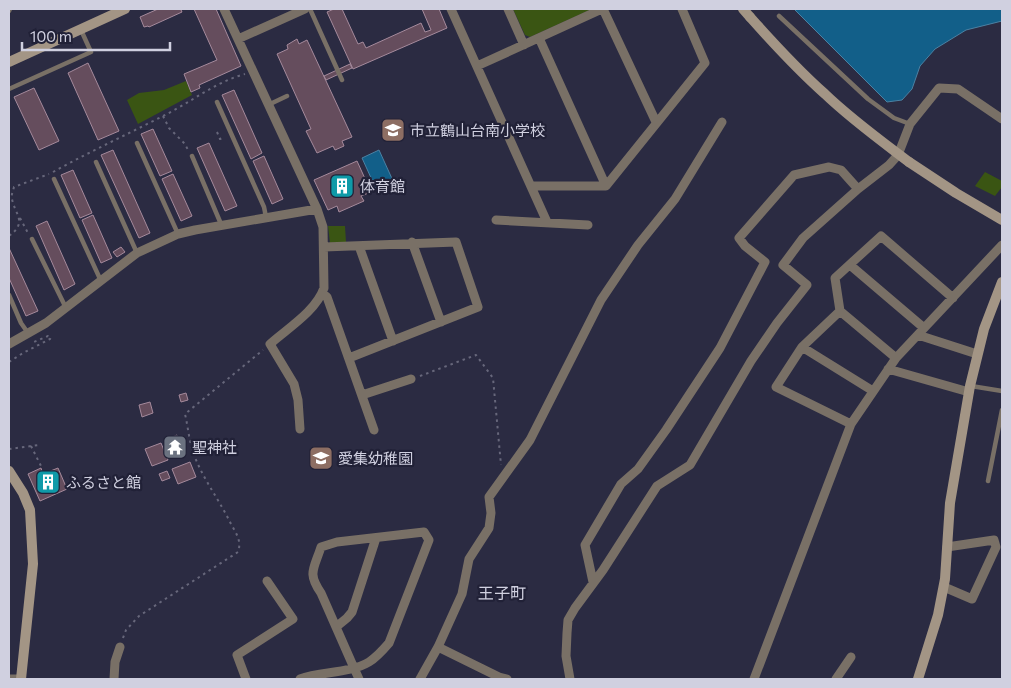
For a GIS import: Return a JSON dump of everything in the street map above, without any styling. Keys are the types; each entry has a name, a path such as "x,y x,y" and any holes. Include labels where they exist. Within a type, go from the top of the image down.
{"street":[{"path":"9,62 125,9"},
{"path":"224,9 317,209 323,227 324,288 311,308 270,344 294,384 298,400 300,429"},
{"path":"238,39 305,9"},
{"path":"451,9 547,222"},
{"path":"508,9 524,45"},
{"path":"477,66 603,9 656,122"},
{"path":"606,186 705,63 682,9"},
{"path":"743,9 786,57 825,95 867,130 908,162 956,194 1002,220"},
{"path":"540,38 606,186"},
{"path":"570,679 566,656 568,620 657,486 690,465 751,361 777,323 807,285 783,265 803,238 858,189 889,165 898,155 910,124 939,88 958,89 1002,119"},
{"path":"420,679 438,647 462,594 469,559 489,528 491,513 489,496 530,440 601,300 638,245 676,199 722,122"},
{"path":"593,582 586,546 621,484 638,469 720,348 765,262 739,238 794,174 829,167 841,170 858,189"},
{"path":"531,186 606,186"},
{"path":"9,344 66,308 137,253 178,234 221,224 317,209"},
{"path":"496,220 588,225"},
{"path":"896,358 840,311 835,278 881,236 953,298"},
{"path":"324,248 412,242 456,242 478,308 349,358"},
{"path":"412,242 441,322"},
{"path":"754,679 851,424 896,358 1002,245"},
{"path":"359,246 393,341"},
{"path":"850,265 921,332 977,354"},
{"path":"918,679 938,615 944,588 950,503 969,389 984,329 1002,282"},
{"path":"322,292 327,297 374,430"},
{"path":"840,311 802,347 776,386 851,424"},
{"path":"802,347 873,392"},
{"path":"888,369 969,389"},
{"path":"362,395 411,379"},
{"path":"9,470 24,493 30,510 33,564 21,679"},
{"path":"300,679 313,674 354,668 368,663 389,643 428,540 424,532 337,542 321,547 312,574 314,582 322,593 336,627 354,668 359,679"},
{"path":"336,627 352,612 376,538"},
{"path":"944,588 972,599 996,547 994,540 947,547"},
{"path":"246,679 237,655 293,619 267,581"},
{"path":"114,679 115,662 120,647"},
{"path":"438,647 499,677 507,679"},
{"path":"836,679 851,658"},
{"path":"9,679 17,679"}],"lane":[{"path":"310,9 342,80"},
{"path":"779,16 868,99 894,118 910,124"},
{"path":"9,89 90,52 80,29"},
{"path":"268,105 287,96"},
{"path":"217,102 264,207 266,217"},
{"path":"137,144 178,234"},
{"path":"192,156 221,224"},
{"path":"96,162 137,253"},
{"path":"54,179 101,281"},
{"path":"32,239 61,302 66,308"},
{"path":"9,295 21,323 28,333"},
{"path":"969,389 1002,391"},
{"path":"988,481 1002,410"}],"path":[{"path":"32,239 11,197 14,187 52,172 163,116 213,88 247,74"},
{"path":"163,116 169,128 185,144 192,156"},
{"path":"216,132 220,139 232,134"},
{"path":"9,236 19,225 20,218"},
{"path":"9,362 51,337 48,336 30,343"},
{"path":"120,647 126,630 138,616 238,552 240,546 238,539 229,520 210,490 192,452 185,414 270,344"},
{"path":"411,379 476,355 493,378 501,466"},
{"path":"9,449 40,445"},
{"path":"31,446 40,466"}],"green space":[{"path":"513,9 592,9 530,37 525,35"},
{"path":"186,81 192,95 138,124 127,100 139,93 164,90"},
{"path":"985,172 1002,181 1002,187 995,196 975,186"},
{"path":"328,226 345,226 346,242 330,243"}],"water":[{"path":"794,9 1002,9 1002,21 966,30 935,49 920,66 912,89 902,100 887,102"},
{"path":"379,150 394,183 377,191 362,158"}],"building":[{"path":"158,9 184,9 181,10 182,12 149,27 144,27 140,17"},
{"path":"194,9 216,9 241,66 199,85 200,88 191,92 184,74 217,60"},
{"path":"334,9 342,9 358,44 363,42 366,48 421,23 425,32 431,30 422,9 439,9 447,28 353,69 327,12"},
{"path":"297,39 299,44 307,40 352,137 342,141 344,146 335,150 333,146 317,153 306,131 311,129 277,54 288,49 287,45"},
{"path":"88,63 119,131 98,140 68,73"},
{"path":"350,64 352,68 326,80 324,76"},
{"path":"34,88 59,141 39,150 14,97"},
{"path":"234,90 262,153 251,159 222,95"},
{"path":"153,129 172,171 160,176 141,134"},
{"path":"209,143 237,206 225,211 197,148"},
{"path":"113,150 150,233 139,238 101,155"},
{"path":"264,156 283,199 272,204 253,161"},
{"name":"体育館","path":"357,161 371,192 361,196 364,201 339,212 337,206 328,210 314,180"},
{"path":"73,170 92,213 80,218 61,175"},
{"path":"173,174 192,216 181,221 162,179"},
{"path":"93,215 112,258 101,263 82,220"},
{"path":"47,221 75,284 64,290 36,226"},
{"path":"121,247 125,252 117,257 113,252"},
{"path":"9,248 38,311 26,316 9,278"},
{"path":"186,393 188,400 181,402 179,395"},
{"path":"150,402 153,413 142,417 139,405"},
{"path":"177,435 185,454 175,458 167,439"},
{"path":"161,443 168,460 152,466 145,449"},
{"path":"190,462 196,477 178,484 172,469"},
{"name":"ふるさと館","path":"41,468 43,474 58,468 67,489 40,501 28,474"},
{"path":"167,471 170,478 162,481 159,474"}],"place":[{"name":"市立鶴山台南小学校","path":"393,130"},
{"name":"体育館","path":"342,186"},
{"name":"聖神社","path":"175,447"},
{"name":"愛集幼稚園","path":"321,458"},
{"name":"ふるさと館","path":"48,482"}],"district":[{"name":"王子町","path":"502,592"}]}
